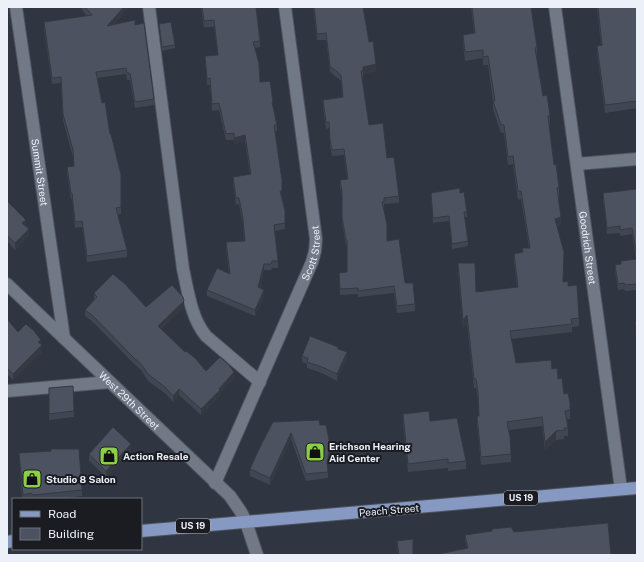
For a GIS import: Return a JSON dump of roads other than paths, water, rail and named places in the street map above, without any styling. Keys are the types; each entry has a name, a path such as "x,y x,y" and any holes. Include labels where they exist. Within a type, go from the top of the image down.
{"main road":[{"name":"Peach Street","path":"142,531 637,488"}],"street":[{"name":"Summit Street","path":"16,7 64,338"},
{"path":"149,7 183,269 192,307 198,323 206,336 260,382"},
{"name":"Scott Street","path":"215,483 312,262 315,251 316,239 284,7"},
{"name":"Goodrich Street","path":"555,7 622,489"},
{"path":"577,164 637,159"},
{"name":"West 29th Street","path":"7,284 236,503 246,522 256,555"},
{"path":"7,391 110,382"}],"place":[{"name":"Erichson Hearing Aid Center","path":"315,452"},
{"name":"Action Resale","path":"109,456"},
{"name":"Studio 8 Salon","path":"32,479"}]}
